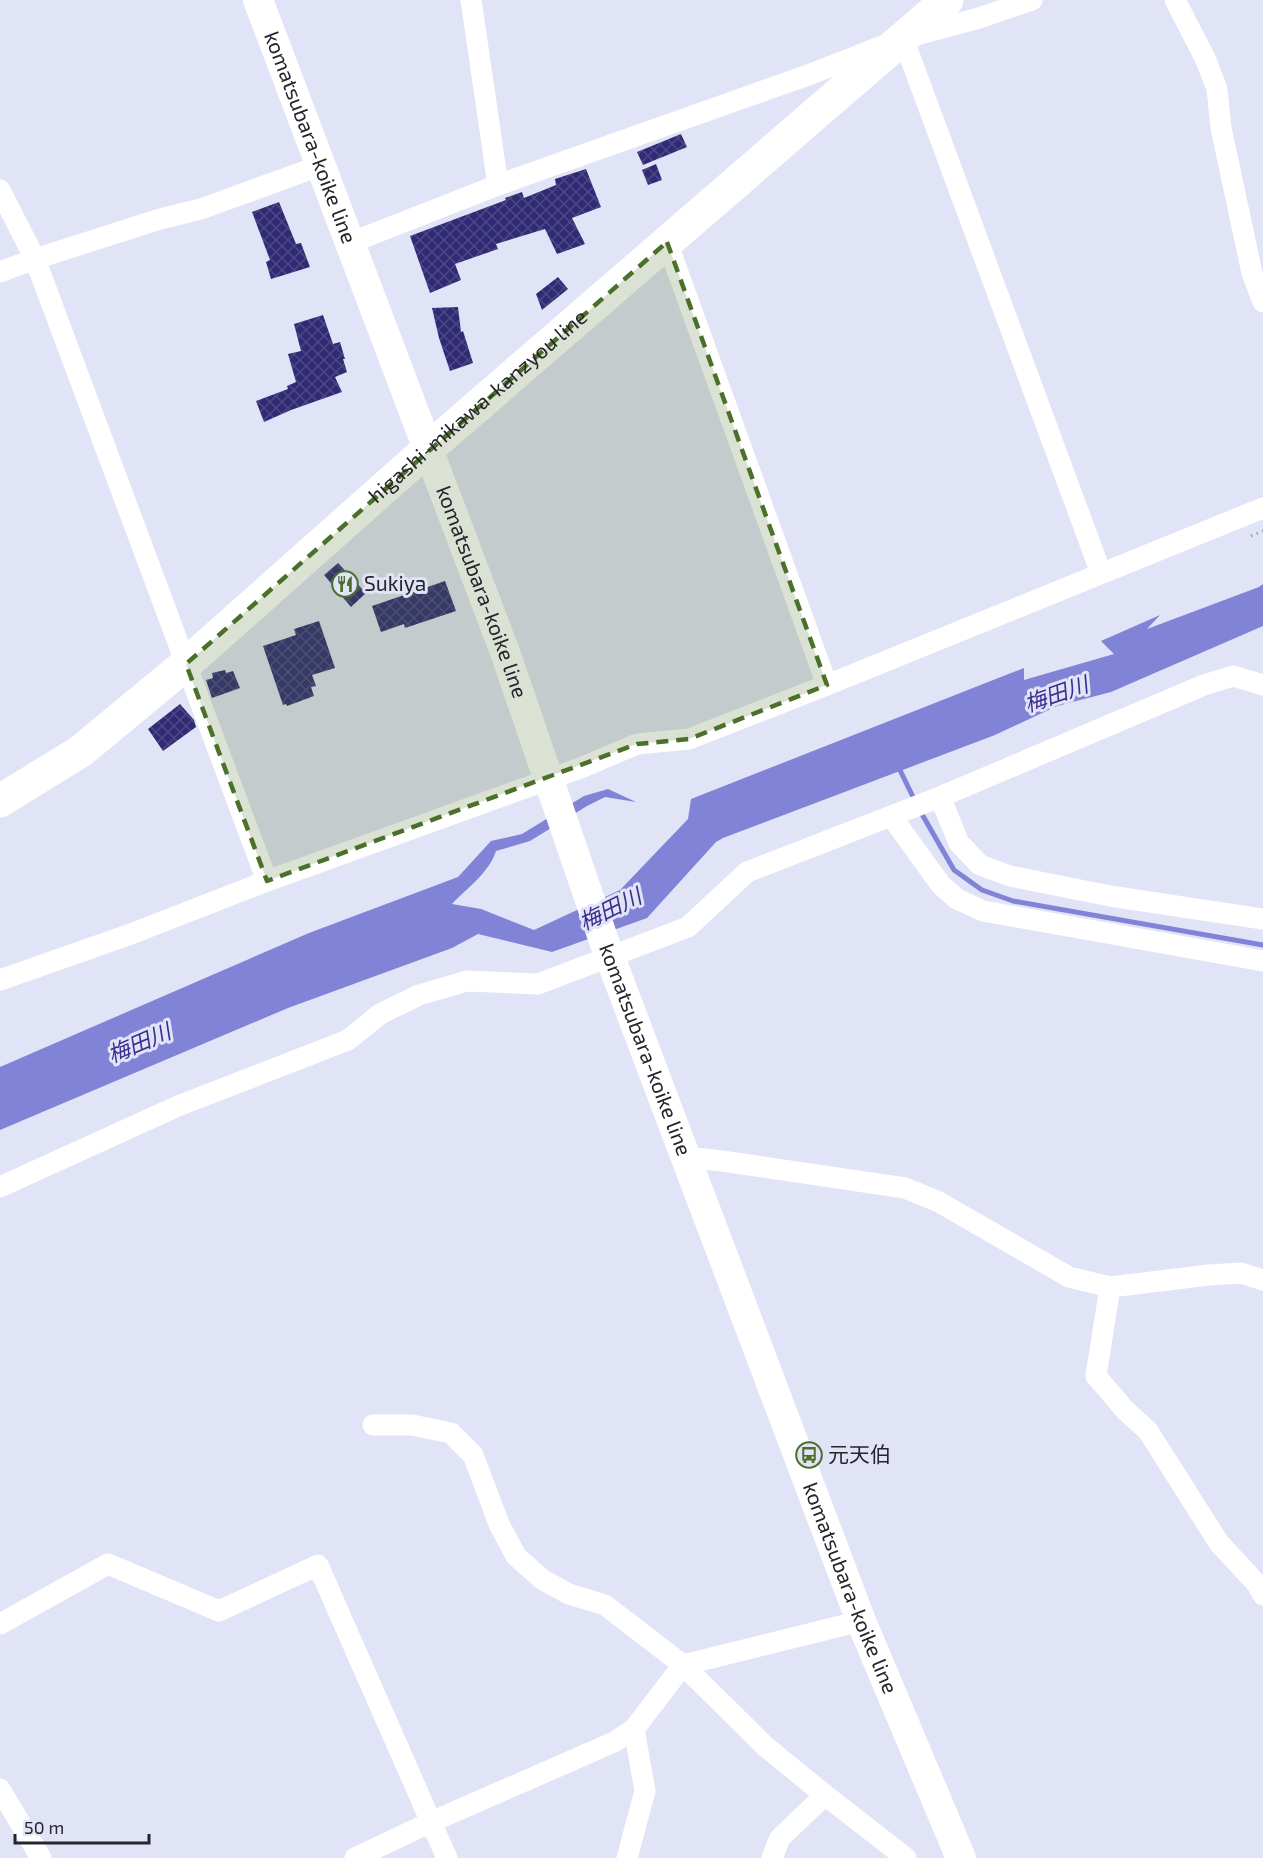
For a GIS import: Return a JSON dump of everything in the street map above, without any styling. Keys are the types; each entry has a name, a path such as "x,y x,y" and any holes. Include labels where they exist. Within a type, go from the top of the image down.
{"main road":[{"name":"komatsubara-koike line","path":"258,0 506,655 608,950 861,1621 961,1858"},
{"name":"higashi-mikawa-kanzyou line","path":"0,801 81,751 186,663 428,449 946,0"}],"street":[{"path":"471,0 498,185"},
{"path":"350,243 498,185 800,78 903,38 979,18 1032,0"},
{"path":"1175,0 1217,89 1221,128 1252,273 1263,302"},
{"path":"903,38 1101,573"},
{"path":"0,272 160,219 201,209 322,165"},
{"path":"0,190 35,259 267,881"},
{"path":"667,242 827,685"},
{"path":"0,980 131,934 267,881 551,786 583,767 637,744 689,739 1263,508"},
{"path":"0,1187 178,1106 348,1040 380,1014 418,994 467,981 538,984 608,950 688,927 747,872 926,802 1204,685 1233,676 1263,685"},
{"path":"926,802 980,865 1010,876 1110,896 1263,919"},
{"path":"891,816 941,885 957,899 983,911 1263,961"},
{"path":"686,1157 905,1188 939,1202 1069,1277 1110,1287 1220,1274 1241,1274 1263,1280"},
{"path":"1110,1287 1096,1376 1125,1410 1148,1431 1219,1543 1257,1584 1263,1595"},
{"path":"373,1425 412,1425 451,1433 473,1455 499,1524 516,1556 543,1580 569,1594 605,1605 683,1665 766,1747 906,1858"},
{"path":"0,1624 108,1564 219,1611 318,1565 447,1858"},
{"path":"355,1858 430,1822 614,1742 634,1729 683,1665 861,1621"},
{"path":"627,1858 645,1791 634,1729"},
{"path":"0,1789 41,1858"},
{"path":"772,1858 780,1838 825,1795"}],"highlighted area":[{"path":"667,242 827,685 689,739 637,744 267,881 186,664"}],"water":[{"name":"梅田川","path":"1263,584 1263,626 1111,692 1057,706 995,735 723,838 716,842 647,918 552,952 478,934 452,948 288,1008 0,1130 0,1067 309,933 458,877 491,841 522,834 584,796 608,789 636,802 605,797 530,841 496,851 483,873 452,904 481,909 534,930 620,890 688,819 691,799 1024,668 1024,680 1114,654 1101,641 1160,615 1147,629"}],"building":[{"path":"681,134 687,147 643,165 637,152"},
{"path":"656,164 662,180 648,185 642,170"},
{"path":"586,169 601,207 572,218 585,244 557,254 545,229 496,244 498,249 455,264 461,280 430,293 410,236 522,192 524,198 556,185 555,179"},
{"path":"279,202 296,244 301,243 310,267 271,279 266,262 270,260 252,212"},
{"path":"558,277 568,289 542,310 536,294"},
{"path":"458,307 461,332 463,331 473,363 450,371 432,308"},
{"path":"323,315 333,344 340,342 345,359 343,359 347,372 335,377 342,392 264,422 256,401 288,389 287,386 296,382 288,354 301,351 294,324"},
{"path":"338,563 366,593 351,607 324,575"},
{"path":"445,581 456,611 405,628 404,624 381,632 372,606"},
{"path":"319,621 335,668 312,675 316,686 311,687 314,696 287,706 283,705 263,646 296,635 294,629"},
{"path":"225,670 226,673 233,671 240,688 212,698 206,680 213,678 212,673"},
{"path":"180,704 194,720 196,727 163,751 148,729"}],"waterway":[{"path":"898,766 915,801"},
{"path":"919,809 954,870 982,890 1013,901 1263,945"}],"place":[{"name":"Sukiya","path":"345,584"},
{"name":"元天伯","path":"809,1455"}]}
